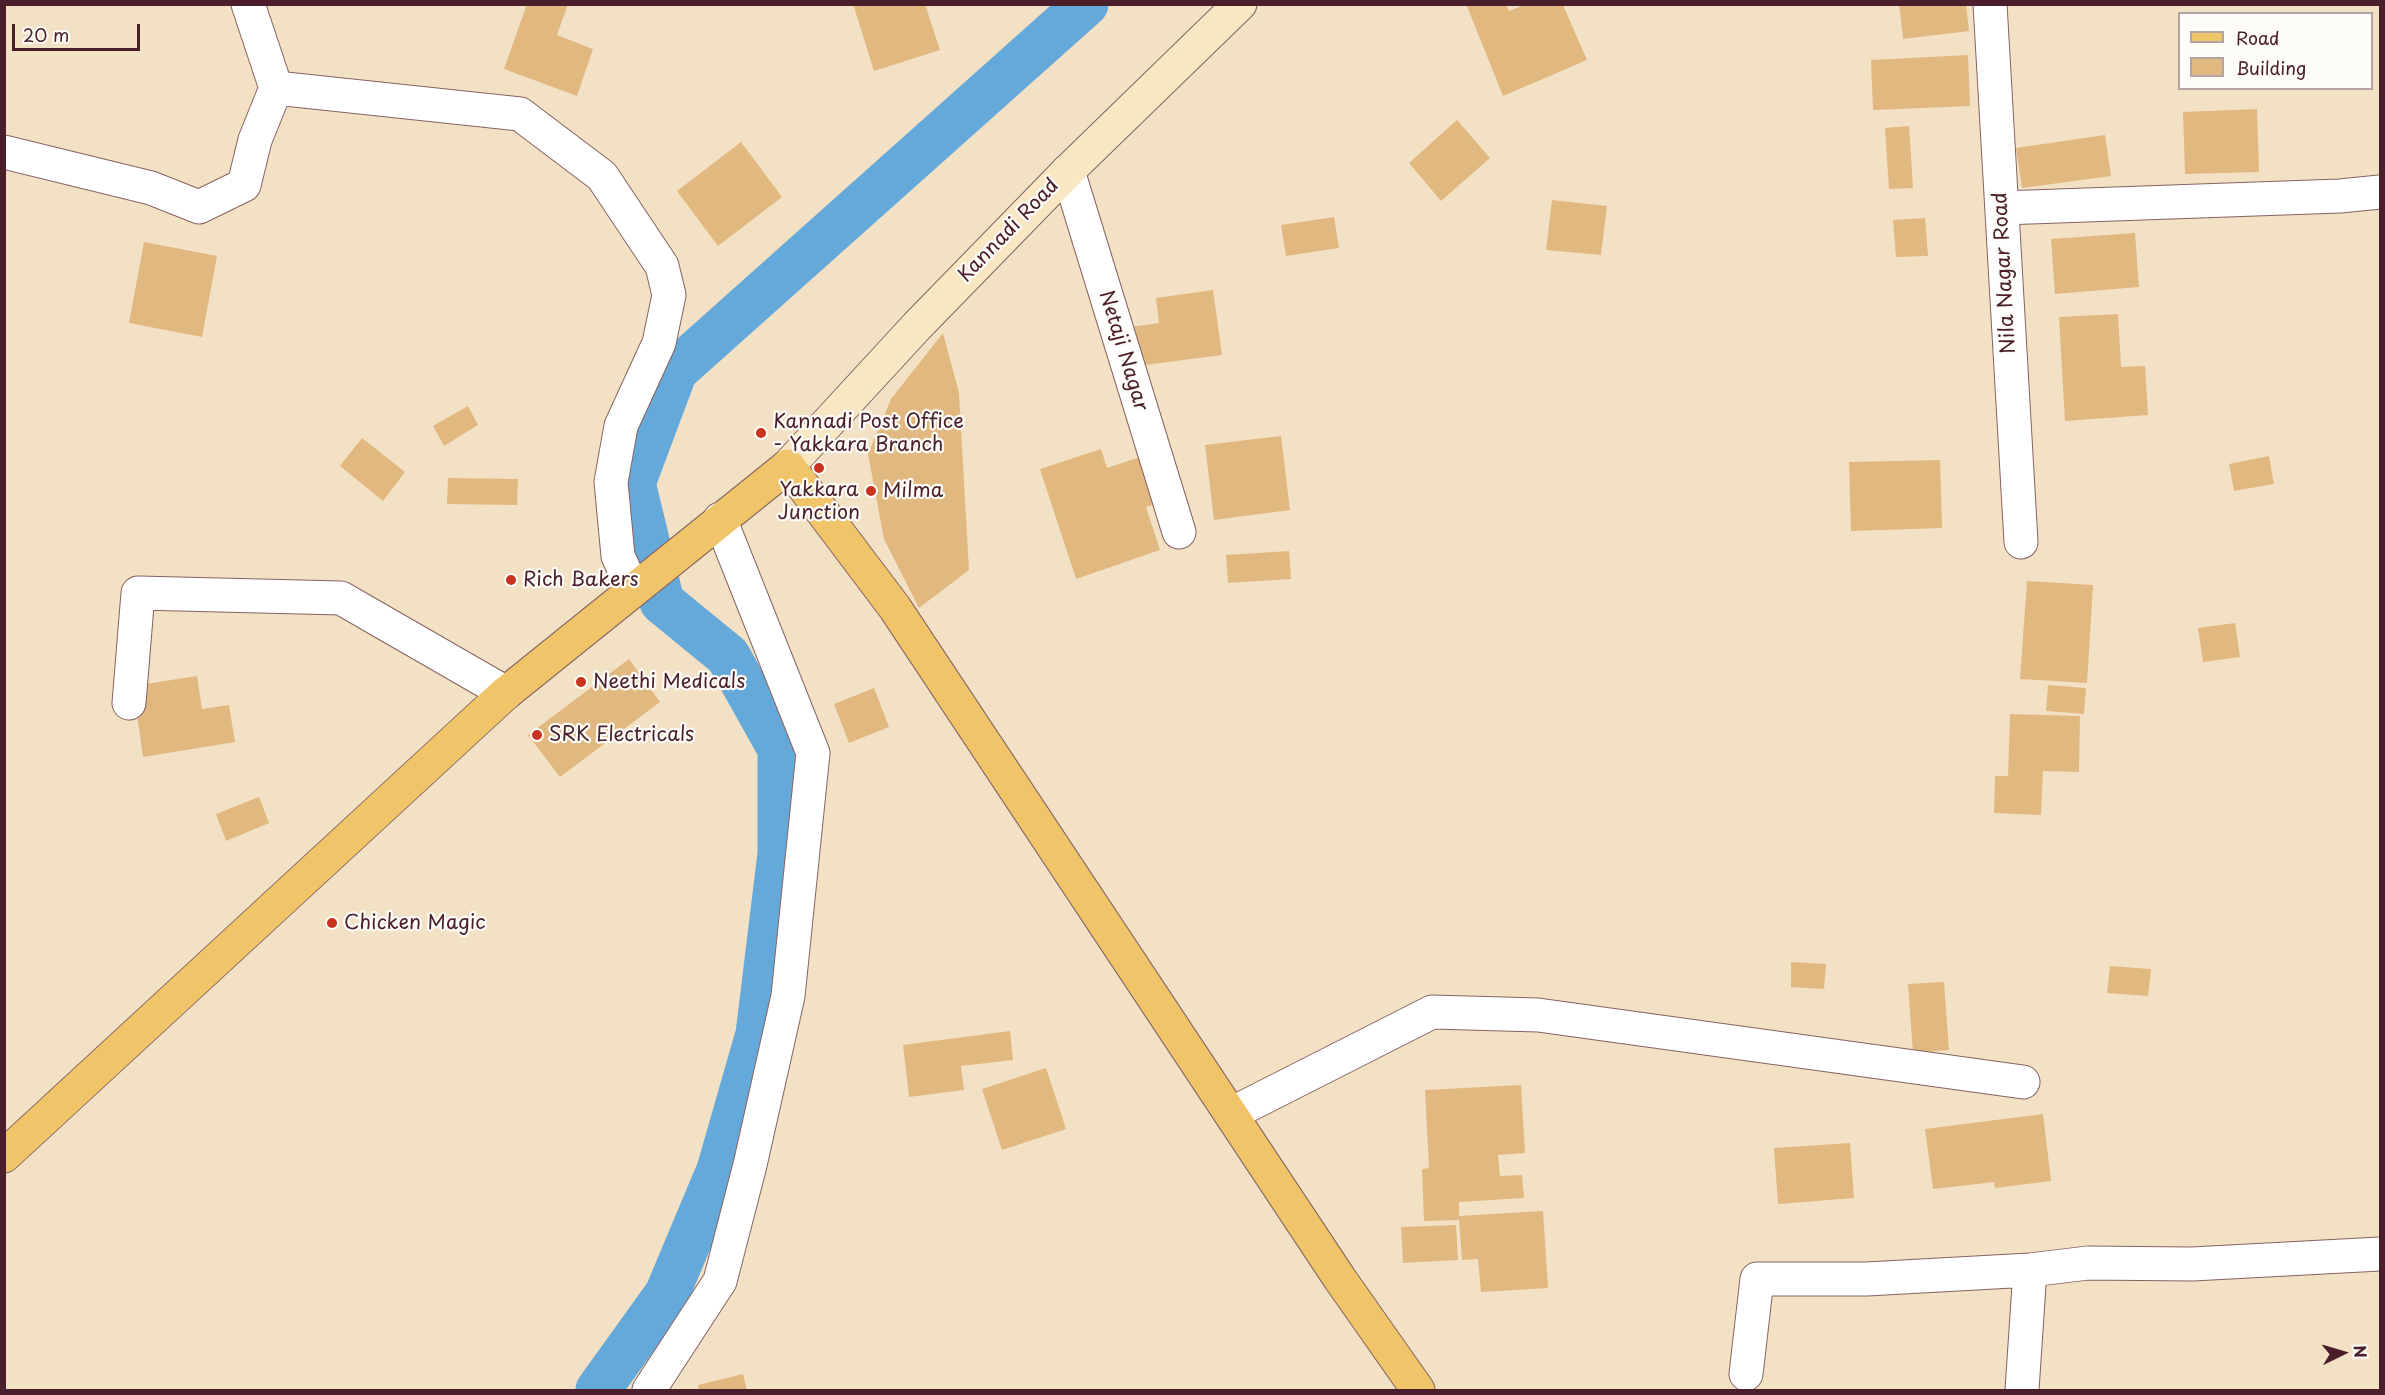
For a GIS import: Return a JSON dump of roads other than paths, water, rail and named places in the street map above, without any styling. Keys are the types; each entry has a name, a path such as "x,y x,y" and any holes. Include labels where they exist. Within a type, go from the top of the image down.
{"main road":[{"path":"4,1156 506,693 788,466 895,608 1340,1279 1418,1390"}],"street":[{"path":"4,153 151,188 199,207 244,185 255,140 276,88 248,4"},
{"name":"Kannadi Road","path":"788,466 917,326 1068,171 1240,4"},
{"name":"Nila Nagar Road","path":"1990,4 2021,542"},
{"path":"276,88 520,114 602,176 662,266 669,295 659,343 621,426 611,482 618,556 635,588"},
{"name":"Netaji Nagar","path":"1068,171 1179,532"},
{"path":"2002,208 2340,196 2380,192"},
{"path":"650,1390 720,1281 750,1165 788,996 813,753 719,520"},
{"path":"129,703 138,593 341,598 506,693"},
{"path":"1231,1114 1432,1012 1538,1015 2023,1082"},
{"path":"1746,1374 1756,1279 1867,1279 2030,1270 2088,1263 2192,1264 2380,1254"},
{"path":"2022,1390 2030,1270"}],"waterway":[{"path":"598,1390 667,1294 719,1170 758,1034 780,854 780,749 728,656 662,602 633,483 675,371 1086,4"}],"place":[{"name":"Kannadi Post Office - Yakkara Branch","path":"761,433"},
{"name":"Yakkara Junction","path":"819,468"},
{"name":"Milma","path":"871,491"},
{"name":"Rich Bakers","path":"511,580"},
{"name":"Neethi Medicals","path":"581,682"},
{"name":"SRK Electricals","path":"537,735"},
{"name":"Chicken Magic","path":"332,923"}]}
